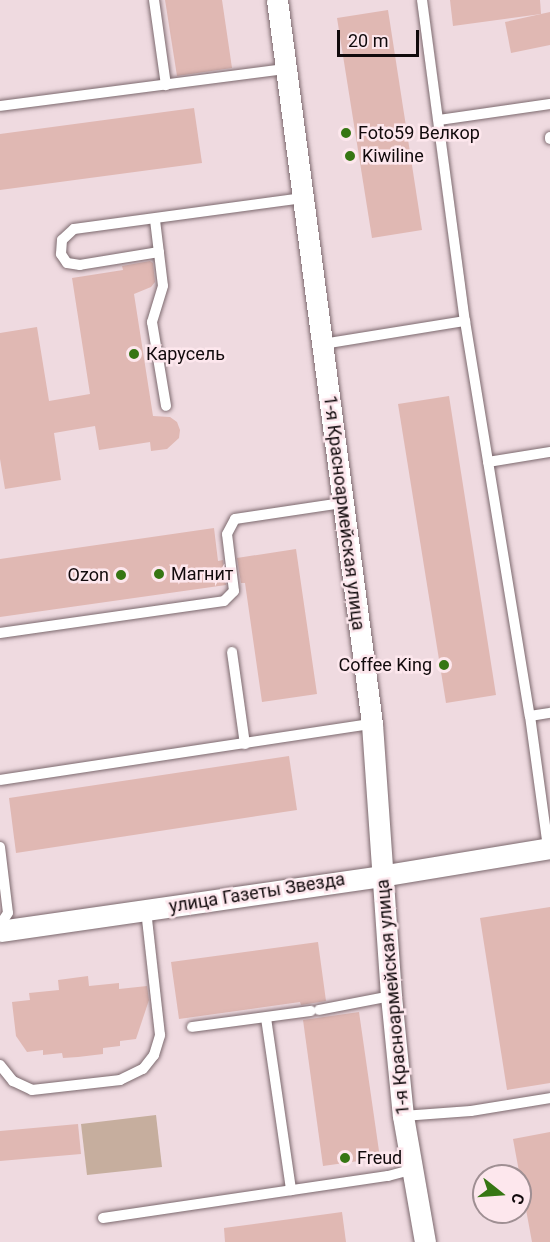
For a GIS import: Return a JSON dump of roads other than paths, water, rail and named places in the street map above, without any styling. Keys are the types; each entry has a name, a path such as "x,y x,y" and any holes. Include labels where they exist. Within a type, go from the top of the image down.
{"street":[{"name":"1-я Красноармейская улица","path":"277,0 372,724 381,876 403,1116 414,1168 425,1242"},
{"name":"улица Газеты Звезда","path":"0,931 381,876 549,848"}],"lane":[{"path":"154,0 166,85"},
{"path":"422,0 465,321 530,716 549,848"},
{"path":"0,106 286,69"},
{"path":"439,120 550,104"},
{"path":"159,252 80,265 67,263 61,254 62,240 74,229 155,220 303,198"},
{"path":"155,220 163,286 152,321 166,406"},
{"path":"323,344 465,321"},
{"path":"488,462 550,452"},
{"path":"0,633 224,602 234,591 227,534 235,519 342,503"},
{"path":"232,652 245,744"},
{"path":"530,716 550,713"},
{"path":"0,780 372,724"},
{"path":"0,847 9,913 0,925"},
{"path":"0,1065 13,1081 32,1090 120,1080 142,1069 154,1055 160,1035 146,910"},
{"path":"192,1027 266,1018 391,996"},
{"path":"266,1018 291,1190"},
{"path":"403,1116 471,1110 550,1098"},
{"path":"103,1218 388,1176 414,1168"}],"place":[{"name":"Foto59 Велкор","path":"346,133"},
{"name":"Kiwiline","path":"350,156"},
{"name":"Карусель","path":"134,354"},
{"name":"Магнит","path":"159,574"},
{"name":"Ozon","path":"121,575"},
{"name":"Coffee King","path":"444,665"},
{"name":"Freud","path":"345,1158"}]}
